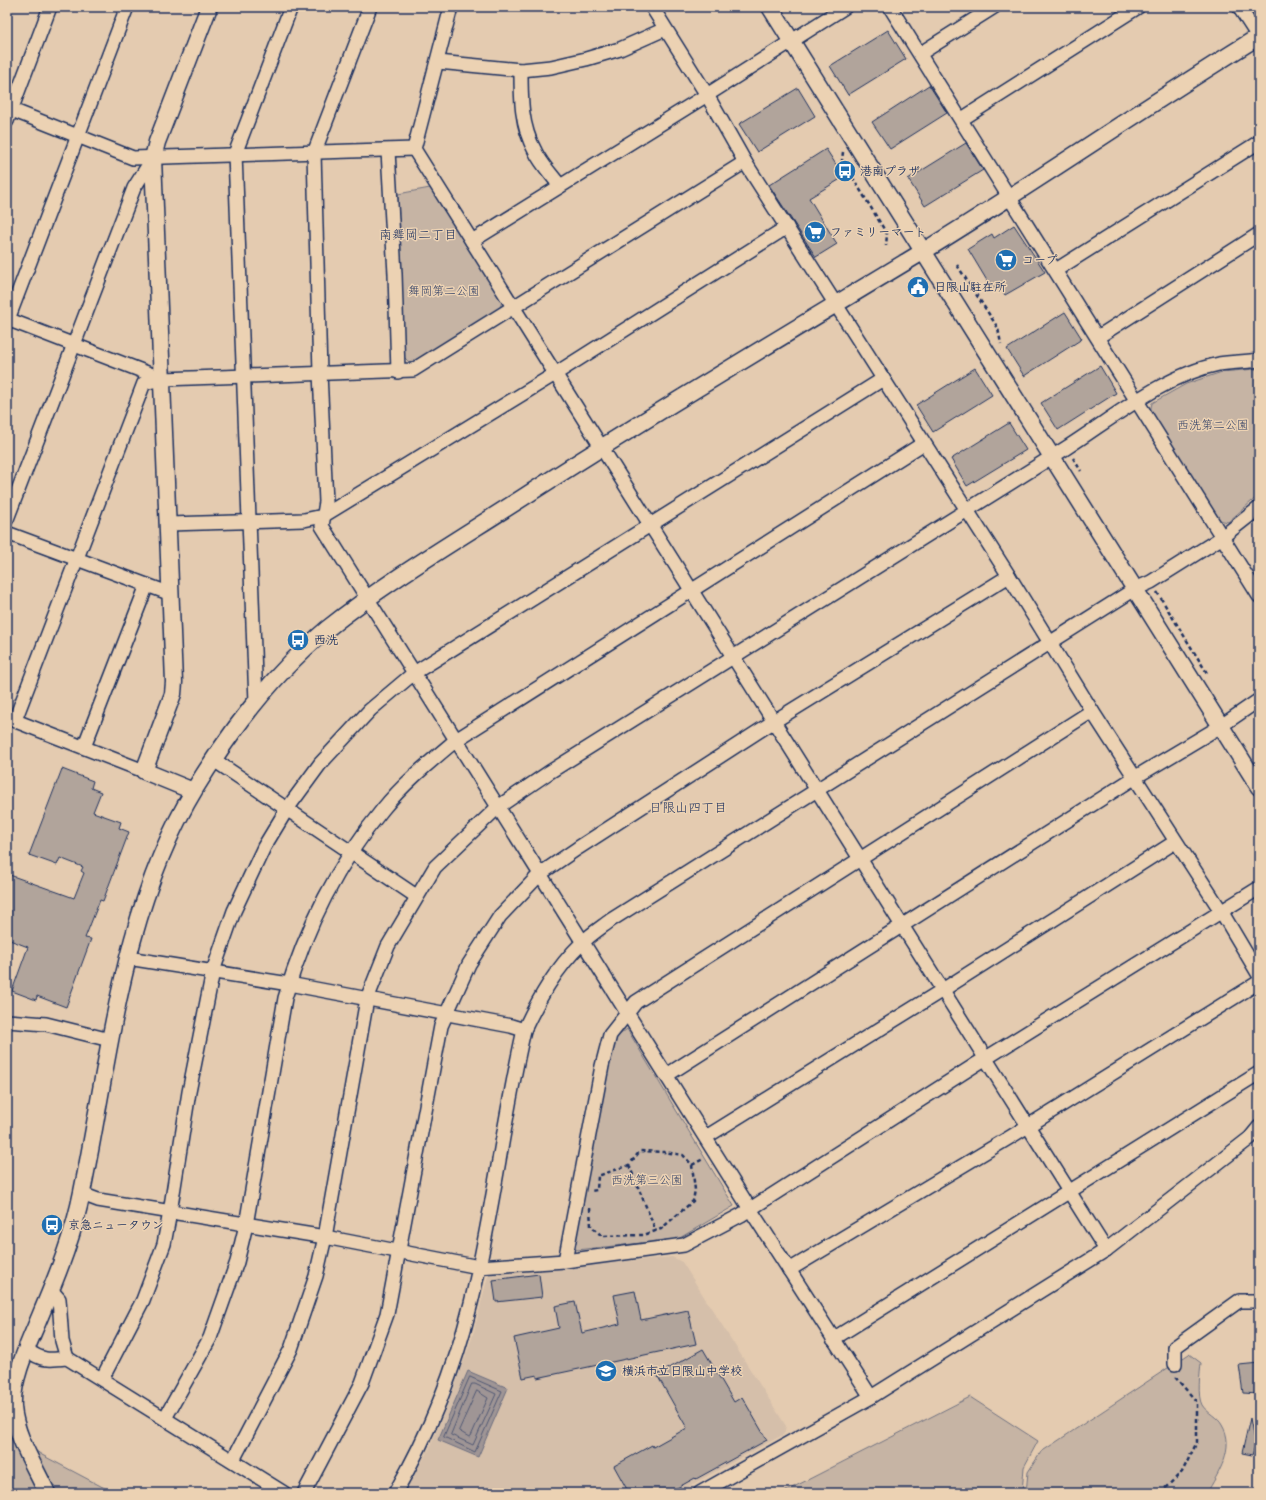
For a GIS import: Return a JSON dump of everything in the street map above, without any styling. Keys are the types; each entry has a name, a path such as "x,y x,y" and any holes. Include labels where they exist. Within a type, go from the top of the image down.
{"street":[{"path":"50,7 8,113 79,135 133,158 414,149"},
{"path":"127,7 7,320 163,379"},
{"path":"144,771 173,694 174,682 169,524 153,158 157,142 209,7"},
{"path":"256,702 236,154 291,7"},
{"path":"370,7 314,153 320,373 326,502 322,526 750,1209 871,1397"},
{"path":"451,7 438,62 414,149 734,657 984,1060 1106,1250"},
{"path":"652,7 707,95 745,162 837,304 883,379 1009,576 1134,778 1221,911 1259,975"},
{"path":"770,7 1259,787"},
{"path":"472,241 707,95 844,7"},
{"path":"890,7 962,119 1138,400 1221,538 1259,596"},
{"path":"921,54 994,7"},
{"path":"962,119 1138,7"},
{"path":"47,1493 19,1433 12,1402 11,1384 27,1350 74,1231 110,1040 141,906 168,842 193,791 256,702 287,666 324,632 367,600 601,447 923,252 1259,37 1239,7"},
{"path":"438,62 521,70 551,67 586,59 620,48 666,29"},
{"path":"521,70 521,100 524,125 535,151 560,186"},
{"path":"1056,270 1259,142"},
{"path":"388,150 395,274 398,372"},
{"path":"7,519 134,188 153,158"},
{"path":"193,791 11,719 78,560 144,383 163,379 320,373 398,372 413,370 515,308 745,162"},
{"path":"169,524 304,520 323,516 555,374 787,227"},
{"path":"1098,337 1259,234"},
{"path":"233,1460 291,1349 316,1276 325,1237 367,999 388,946 416,896 435,867 498,807 548,773 1066,448 1138,400 1180,377 1219,364 1259,360"},
{"path":"102,1379 143,1300 164,1244 189,1092 213,971 237,904 264,847 287,809 320,764 370,710 414,673 883,379"},
{"path":"166,1418 210,1338 237,1262 246,1225 285,998 289,984 328,892 351,852 383,809 420,770 456,740 924,443"},
{"path":"395,1493 411,1465 436,1410 456,1354 479,1267 524,1030 537,1002 556,972 582,942 611,920 1135,589 1151,582 1221,538 1259,508"},
{"path":"7,533 171,594"},
{"path":"304,1493 362,1383 387,1314 400,1252 441,1026 468,964 500,916 540,874 773,722 1009,576"},
{"path":"84,747 146,585"},
{"path":"667,1075 1134,778 1221,726 1259,700"},
{"path":"565,1261 584,1191 610,1035 636,1002 859,858 1092,711"},
{"path":"214,760 416,896"},
{"path":"706,1137 941,991 1175,842"},
{"path":"82,1194 98,1200 325,1237 479,1267 565,1261 684,1245 750,1209 984,1060 1259,888"},
{"path":"128,958 289,984 511,1026 524,1030"},
{"path":"789,1270 1027,1127 1259,982"},
{"path":"7,1021 46,1024 110,1040"},
{"path":"833,1339 1259,1073"},
{"path":"700,1493 871,1397 1106,1250 1250,1138 1259,1127"},
{"path":"51,1290 59,1299 62,1341 67,1358"},
{"path":"1175,1364 1175,1347 1239,1301 1259,1301"},
{"path":"27,1350 38,1358 49,1360 67,1358 166,1418 284,1493"}],"path":[{"path":"843,151 842,160 887,234 886,246"},
{"path":"957,265 998,328 1000,344 1004,350"},
{"path":"1066,448 1082,474"},
{"path":"1151,582 1208,674"},
{"path":"584,1191 597,1190 598,1176 629,1165 640,1151 664,1152 683,1155 692,1165 695,1190 693,1201 661,1229 656,1231 644,1235 602,1236 591,1226 590,1205"},
{"path":"629,1165 656,1231"},
{"path":"584,1191 590,1198"},
{"path":"1160,1493 1182,1472 1197,1442 1197,1402 1169,1370 1169,1365 1175,1364"}],"shaded area":[{"name":"横浜市立日限山中学校","path":"672,1257 682,1262 786,1426 784,1434 677,1493 404,1493 429,1449 448,1404 472,1338 488,1276 495,1273"}],"green space":[{"name":"舞岡第二公園","path":"430,188 502,301 500,308 413,362 409,362 404,357 398,194"},
{"name":"西洗第二公園","path":"1259,369 1259,495 1228,522 1219,520 1150,412 1152,403 1186,384 1222,372"},
{"name":"西洗第三公園","path":"627,1029 734,1206 678,1239 577,1250 572,1246 608,1059 617,1037"},
{"path":"1189,1354 1201,1363 1199,1391 1200,1401 1202,1405 1220,1422 1226,1434 1227,1443 1224,1460 1207,1493 1026,1493 1028,1472 1041,1452"},
{"path":"970,1397 1038,1441 1024,1467 1022,1493 782,1493"},
{"path":"7,1431 42,1455 114,1493 7,1493"}],"water":[{"path":"468,1371 508,1388 478,1457 438,1440"}],"building":[{"path":"888,30 906,59 848,95 830,66"},
{"path":"929,85 947,113 890,149 872,122"},
{"path":"798,88 815,116 757,152 739,124"},
{"path":"966,143 983,170 925,206 908,179"},
{"path":"826,149 844,177 809,198 837,244 816,257 769,185"},
{"name":"コープ","path":"1014,225 1045,272 1005,295 999,285 992,289 968,249 992,234 994,238"},
{"path":"1065,312 1082,339 1024,376 1007,349"},
{"path":"1100,366 1116,393 1058,430 1041,403"},
{"path":"975,368 992,395 933,432 916,405"},
{"path":"1009,423 1026,450 967,486 951,459"},
{"path":"62,769 93,781 91,788 101,792 93,812 121,822 119,828 129,832 103,901 100,900 85,938 91,939 66,1007 37,996 36,1000 12,991 28,947 7,939 7,874 74,898 84,873 81,871 83,867 60,858 57,865 29,855"},
{"path":"539,1274 542,1297 496,1302 493,1280"},
{"path":"635,1291 641,1320 688,1310 696,1344 537,1378 537,1375 523,1378 514,1338 559,1328 555,1306 575,1302 582,1333 620,1324 614,1295"},
{"path":"703,1349 734,1402 742,1397 767,1440 668,1493 629,1493 614,1466 687,1428 657,1375"},
{"path":"1259,1363 1259,1394 1243,1393 1239,1365"},
{"path":"1250,1418 1255,1446 1252,1455 1242,1453"}],"place":[{"name":"港南プラザ","path":"845,171"},
{"name":"ファミリーマート","path":"815,232"},
{"name":"コープ","path":"1006,260"},
{"name":"日限山駐在所","path":"918,287"},
{"name":"西洗","path":"298,640"},
{"name":"京急ニュータウン","path":"52,1225"},
{"name":"横浜市立日限山中学校","path":"606,1371"}],"district":[{"name":"南舞岡二丁目","path":"418,234"},
{"name":"日限山四丁目","path":"688,807"}]}
